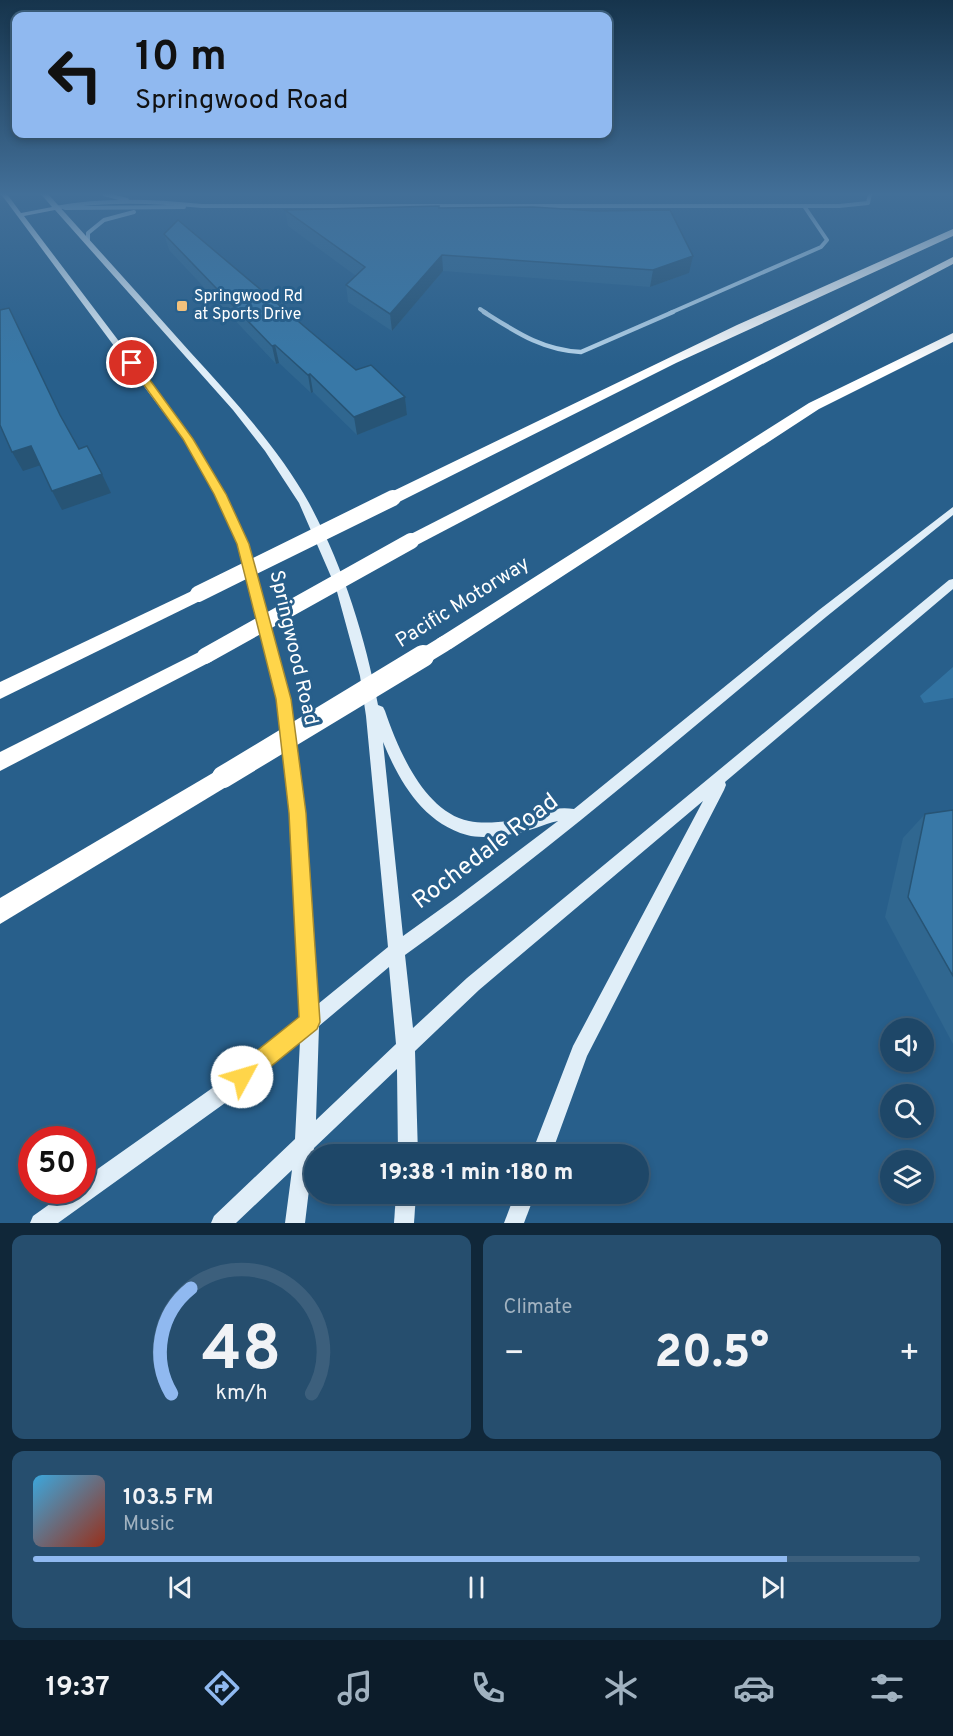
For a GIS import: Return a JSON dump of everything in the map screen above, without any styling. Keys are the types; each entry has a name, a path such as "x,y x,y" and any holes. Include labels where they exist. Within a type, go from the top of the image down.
{"highway":[{"path":"0,691 603,392 908,251"},
{"path":"0,762 205,656 411,541 953,260"},
{"name":"Pacific Motorway","path":"0,912 444,644 814,406 953,337"}],"main road":[{"name":"Springwood Road","path":"47,251 188,439 220,494 243,544 283,699 298,813 310,1022 305,1144"},
{"path":"94,251 236,408 291,482 321,537 342,588 366,676 392,751 415,788 439,814 466,828 490,829 535,823 557,814 576,816"},
{"name":"Rochedale Road","path":"40,1223 225,1091 396,951 462,904 576,816 823,613 953,510"},
{"path":"305,1144 473,984 953,583"},
{"path":"366,676 378,762 405,1048 408,1144"},
{"path":"545,1144 579,1052 722,778"},
{"path":"221,1223 304,1145"},
{"name":"Springwood Road","path":"295,1223 304,1152"},
{"path":"404,1223 405,1204"},
{"path":"514,1223 521,1204"}],"street":[{"path":"480,309 541,347 561,352 581,352 812,251"}],"shaded area":[{"path":"953,667 953,698 924,703 920,696"}],"building":[{"path":"180,251 215,251 356,370 371,365 405,397 354,417 310,374 308,375 275,345 272,346"},
{"path":"343,251 691,251 693,256 653,270 442,255 390,314 346,285 365,267"},
{"path":"9,308 60,415 79,449 87,446 102,474 52,491 31,446 12,452 0,425 0,310"},
{"path":"953,810 953,976 908,897 925,814"}],"place":[{"name":"Springwood Rd at Sports Drive","path":"182,306"}],"route":[{"path":"132,363 188,439 220,494 243,544 262,609 283,699 298,813 310,1022 242,1077"}]}
